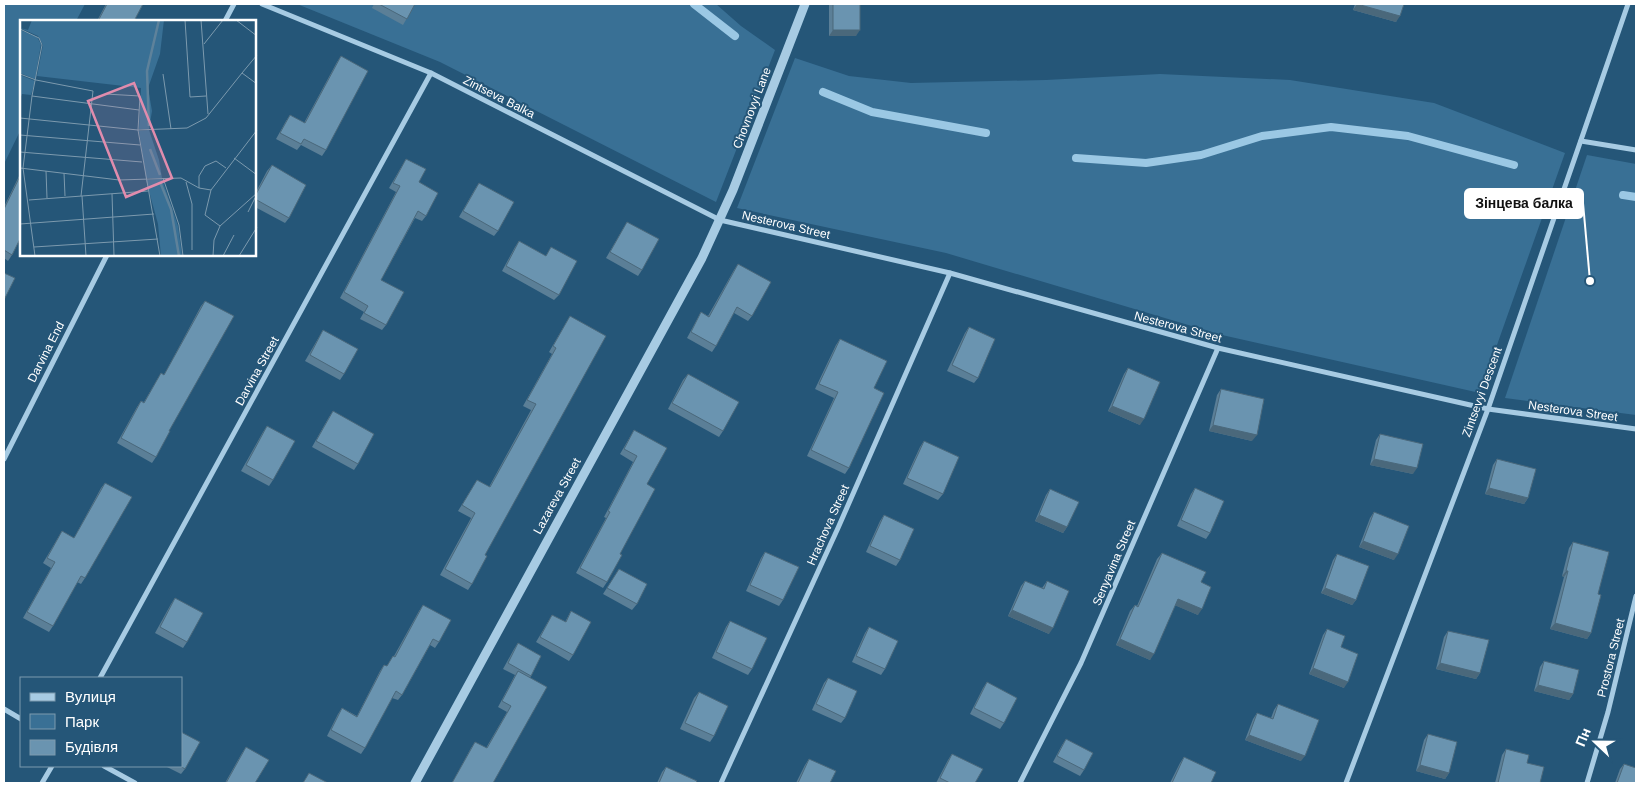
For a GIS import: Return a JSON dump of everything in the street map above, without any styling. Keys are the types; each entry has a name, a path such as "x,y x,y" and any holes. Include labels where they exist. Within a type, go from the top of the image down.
{"street":[{"path":"226,20 234,4"},
{"name":"Zintseva Balka","path":"262,4 432,73 720,220"},
{"name":"Chovnovyi Lane","path":"720,220 805,4"},
{"name":"Zintsevyi Descent","path":"1346,783 1488,409 1628,4"},
{"name":"Darvina Street","path":"101,677 432,73"},
{"path":"1581,141 1636,150"},
{"name":"Nesterova Street","path":"720,220 950,273 1218,348 1488,409 1636,429"},
{"name":"Lazareva Street","path":"415,783 702,258 720,220"},
{"name":"Darvina End","path":"4,459 106,256"},
{"name":"Hrachova Street","path":"721,783 838,528 950,273"},
{"name":"Senyavina Street","path":"1020,783 1081,663 1218,348"},
{"name":"Prostora Street","path":"1587,783 1608,712 1636,596"},
{"path":"4,709 20,718"},
{"path":"42,783 51,767"},
{"path":"106,767 135,783"}],"green space":[{"path":"4,4 85,4 77,20 20,20 20,131 4,164"},
{"path":"297,4 716,4 741,26 775,50 716,202 440,62"},
{"path":"795,58 849,76 911,83 1046,80 1160,74 1290,80 1434,103 1565,153 1480,393 1222,335 946,253 737,208"},
{"path":"1587,155 1636,164 1636,415 1505,398"}],"building":[{"path":"107,4 143,4 135,20 99,20"},
{"path":"379,4 415,4 407,19"},
{"path":"833,4 860,4 860,30 833,30"},
{"path":"1357,4 1404,4 1400,16"},
{"path":"341,56 368,71 326,150 304,139 301,144 280,133 290,115 305,123"},
{"path":"406,159 426,169 419,182 438,193 426,216 418,211 381,280 404,292 386,325 364,313 368,306 344,292 400,186 393,183"},
{"path":"272,165 306,185 289,218 256,200 256,194"},
{"path":"20,176 20,239 12,255 4,250 4,209"},
{"path":"479,183 514,202 498,231 463,211"},
{"path":"627,222 659,239 642,270 610,252"},
{"path":"519,241 546,256 551,247 577,261 559,295 506,266"},
{"path":"738,264 771,282 752,316 737,307 716,346 691,332 701,312 709,317"},
{"path":"4,273 15,278 4,300"},
{"path":"205,301 234,316 156,457 121,438 141,401 144,403 161,373 164,375"},
{"path":"570,316 606,336 485,555 487,556 472,584 445,569 475,513 462,505 477,480 490,487 536,404 527,400 556,348 553,346"},
{"path":"969,327 995,339 978,378 952,365"},
{"path":"323,330 358,349 344,374 310,355"},
{"path":"840,339 887,361 874,388 884,393 849,468 811,450 838,392 819,384"},
{"path":"1128,368 1160,382 1144,419 1112,406"},
{"path":"688,374 739,402 723,431 672,403"},
{"path":"1221,389 1264,399 1257,435 1213,425"},
{"path":"333,411 374,434 358,464 316,441"},
{"path":"267,426 295,441 273,480 246,465"},
{"path":"634,430 667,448 647,484 655,489 607,582 580,568 637,456 624,449"},
{"path":"1380,434 1423,444 1417,468 1374,459"},
{"path":"924,441 959,457 943,494 907,478"},
{"path":"1497,459 1536,469 1528,498 1489,488"},
{"path":"105,483 132,497 85,578 81,576 53,626 27,612 55,562 47,558 62,531 74,538"},
{"path":"1195,488 1224,501 1210,533 1181,520"},
{"path":"1050,489 1079,502 1067,527 1039,515"},
{"path":"1374,512 1409,526 1398,554 1363,541"},
{"path":"884,515 914,529 900,560 870,546"},
{"path":"1573,542 1609,552 1598,594 1601,595 1591,633 1555,623"},
{"path":"765,552 799,567 783,600 750,585"},
{"path":"1162,553 1206,572 1201,582 1211,587 1202,609 1178,599 1154,654 1120,639 1135,605 1138,607"},
{"path":"1337,554 1369,566 1356,600 1325,588"},
{"path":"619,569 647,584 637,604 607,588"},
{"path":"1025,581 1044,589 1047,581 1069,591 1053,628 1012,610"},
{"path":"175,598 203,613 187,642 160,627"},
{"path":"423,605 451,620 439,642 433,639 402,695 396,691 365,748 331,730 342,708 357,717 384,665 387,666 393,656 395,657"},
{"path":"571,611 591,622 573,655 540,637 552,615 566,622"},
{"path":"730,621 767,638 752,669 716,652"},
{"path":"869,627 898,641 885,669 856,656"},
{"path":"1327,629 1345,636 1341,647 1358,654 1348,682 1313,668"},
{"path":"1448,631 1489,640 1480,673 1440,663"},
{"path":"518,643 541,656 531,676 508,663"},
{"path":"1544,661 1579,670 1573,694 1538,685"},
{"path":"518,671 547,687 493,783 452,783 475,742 487,748 511,706 502,701"},
{"path":"828,678 857,691 845,718 816,704"},
{"path":"987,682 1017,698 1004,723 974,708"},
{"path":"699,692 728,706 714,736 685,723"},
{"path":"1278,704 1319,720 1305,756 1249,735 1257,713 1273,719"},
{"path":"182,733 200,742 185,769 182,767"},
{"path":"1428,734 1457,742 1449,773 1420,765"},
{"path":"1066,739 1093,753 1084,770 1057,756"},
{"path":"246,747 269,760 255,783 226,783"},
{"path":"1506,749 1529,755 1527,763 1544,767 1540,783 1498,783"},
{"path":"952,754 983,769 975,783 950,783 940,778"},
{"path":"1184,757 1216,772 1211,783 1172,783"},
{"path":"809,759 836,771 830,783 798,783"},
{"path":"1624,764 1636,768 1636,783 1617,783"},
{"path":"666,767 697,781 695,783 659,783"},
{"path":"309,773 328,783 303,783"}],"waterway":[{"path":"694,4 735,36"},
{"path":"823,92 872,112 986,133"},
{"path":"1076,158 1146,163 1201,155 1262,136 1331,127 1408,136 1514,165"},
{"path":"1623,195 1636,197"}],"place":[{"name":"Зінцева балка","path":"1590,281"}]}
